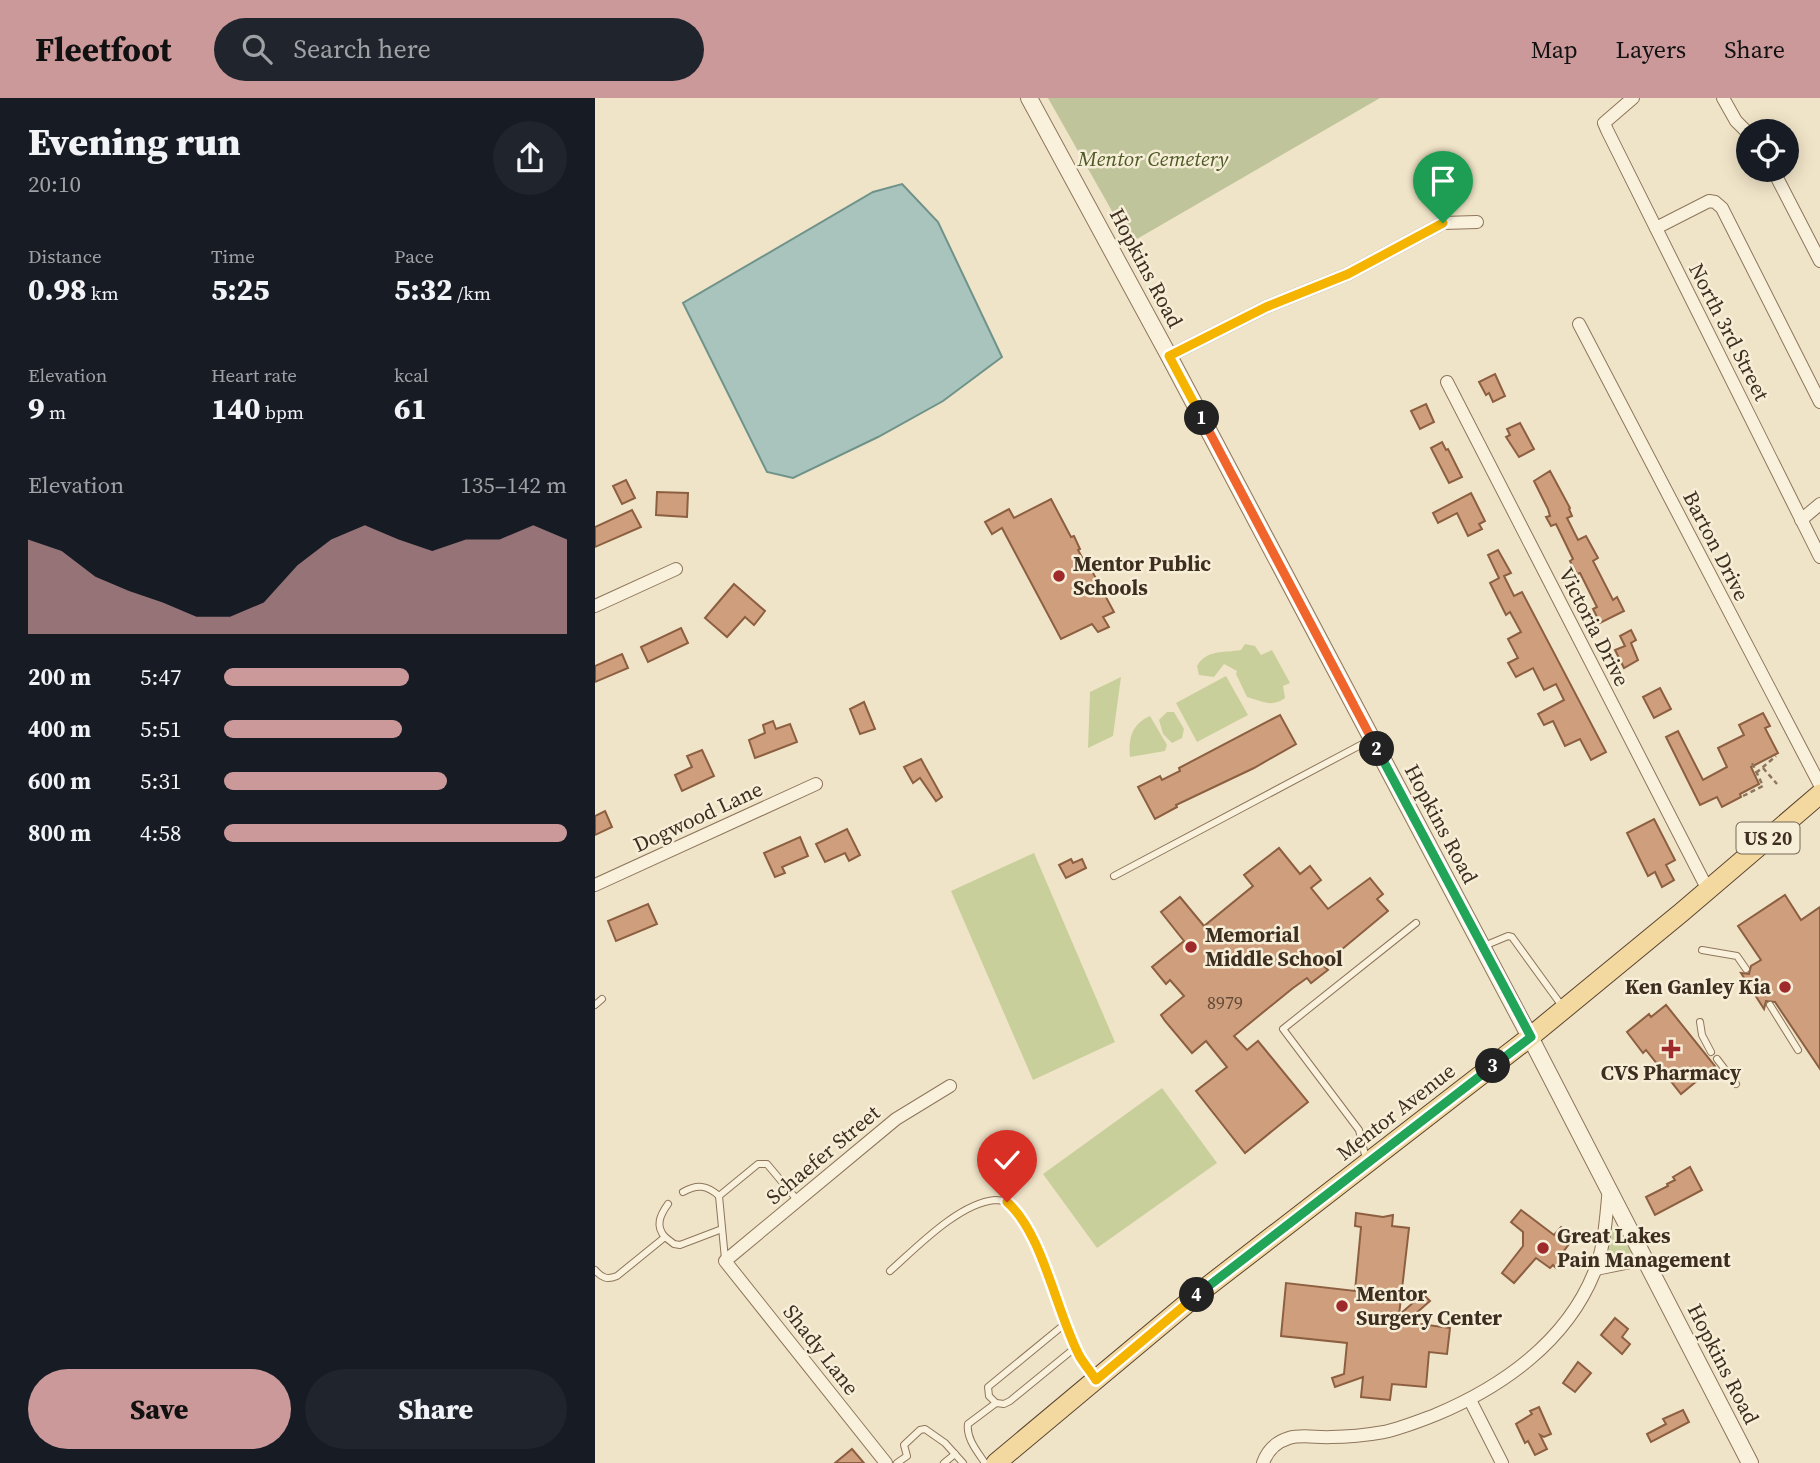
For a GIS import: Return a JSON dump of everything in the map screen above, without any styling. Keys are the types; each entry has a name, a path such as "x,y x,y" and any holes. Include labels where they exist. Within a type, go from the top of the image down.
{"main road":[{"name":"Mentor Avenue","path":"995,1463 1203,1290 1531,1037 1820,794"}],"street":[{"name":"Hopkins Road","path":"1029,98 1531,1037 1751,1463"},
{"name":"North 3rd Street","path":"1633,98 1604,123 1820,557"},
{"path":"1723,98 1736,122"},
{"path":"1779,182 1820,261"},
{"path":"1656,228 1709,201 1722,208 1820,402"},
{"path":"1169,356 1266,307 1348,274 1443,223 1477,222"},
{"name":"Barton Drive","path":"1579,324 1820,785"},
{"name":"Victoria Drive","path":"1447,382 1708,890"},
{"path":"1801,520 1820,504"},
{"path":"595,606 676,569"},
{"name":"Dogwood Lane","path":"595,885 816,784"},
{"name":"Schaefer Street","path":"725,1261 896,1119 950,1086"},
{"path":"1263,1463 1270,1449 1291,1437 1330,1437 1388,1431 1470,1401 1516,1371 1550,1340 1582,1297 1596,1269 1609,1188"},
{"path":"1596,1269 1645,1259"},
{"name":"Shady Lane","path":"725,1261 886,1463"},
{"path":"1470,1401 1502,1463"}],"lane":[{"path":"1114,876 1372,739"},
{"path":"1367,1163 1359,1130 1283,1029 1416,923"},
{"path":"1483,947 1508,936 1512,937 1564,1009"},
{"path":"1702,950 1737,956 1746,969"},
{"path":"595,1005 602,999"},
{"path":"1770,1005 1798,1050"},
{"path":"1700,1022 1702,1035 1711,1052"},
{"path":"1717,1059 1736,1084"},
{"path":"719,1196 758,1164 768,1164 798,1201"},
{"path":"683,1192 698,1186 711,1189 719,1196 725,1261"},
{"path":"890,1271 943,1226 964,1212 982,1203 997,1200 1007,1202 1030,1232 1076,1348 1096,1380"},
{"path":"668,1204 659,1220 659,1227 665,1237 674,1244 680,1245 722,1229"},
{"path":"595,1270 605,1279 617,1276 665,1237"},
{"path":"1066,1323 989,1384 987,1391 1000,1405 1010,1401 1076,1348"},
{"path":"995,1463 970,1438 967,1427 996,1403"},
{"path":"914,1463 907,1456 904,1445 920,1430 925,1429 963,1463"},
{"path":"944,1463 955,1454"},
{"path":"897,1463 907,1456"}],"path":[{"path":"1756,773 1776,757"},
{"path":"1743,796 1763,786 1752,763"},
{"path":"1763,768 1777,783"}],"green space":[{"name":"Mentor Cemetery","path":"1048,98 1380,98 1130,243"},
{"path":"1245,644 1255,646 1261,655 1272,650 1290,683 1283,686 1285,698 1271,703 1247,697 1237,671 1224,664 1214,677 1199,675 1197,666 1206,657 1241,650"},
{"path":"1226,676 1248,715 1197,742 1176,703"},
{"path":"1121,677 1113,736 1088,748 1090,692"},
{"path":"1167,712 1174,712 1184,729 1182,738 1172,743 1163,734 1159,720"},
{"path":"1150,716 1167,745 1165,751 1130,757 1130,744 1135,727"},
{"path":"1034,853 1115,1042 1033,1080 951,891"},
{"path":"1162,1088 1217,1163 1097,1248 1043,1174"},
{"path":"1614,1228 1618,1228 1631,1252 1626,1258 1613,1260 1606,1254"}],"water":[{"path":"902,184 938,222 1002,357 943,401 878,437 793,478 767,472 683,303 873,192"}],"building":[{"path":"1495,374 1505,396 1493,402 1479,382"},
{"path":"1426,404 1434,422 1420,429 1411,411"},
{"path":"1520,423 1534,449 1519,457 1506,437 1510,435 1507,429"},
{"path":"1442,442 1462,477 1449,483 1431,448"},
{"path":"1550,471 1570,508 1572,516 1567,518 1578,540 1586,536 1598,558 1593,561 1613,600 1617,597 1624,611 1600,623 1593,609 1597,607 1580,573 1577,574 1570,561 1573,559 1556,524 1551,526 1546,517 1550,516 1548,509 1534,481"},
{"path":"626,480 635,498 622,504 613,486"},
{"path":"657,492 688,493 687,517 656,515"},
{"path":"1471,493 1485,521 1479,524 1482,529 1468,536 1457,513 1438,523 1433,513"},
{"path":"1051,499 1114,612 1103,617 1109,627 1098,632 1092,624 1061,639 1002,528 992,534 985,522 1009,509 1014,518"},
{"path":"632,510 641,527 595,547 595,527"},
{"path":"1498,550 1511,573 1504,576 1514,596 1522,592 1606,752 1591,760 1580,739 1565,746 1553,721 1544,725 1538,714 1564,700 1556,684 1544,690 1533,668 1516,677 1508,663 1518,658 1508,639 1521,632 1510,612 1506,615 1490,583 1499,578 1488,555"},
{"path":"734,584 765,611 754,625 745,617 727,637 705,618"},
{"path":"681,628 688,643 648,662 641,647"},
{"path":"1631,630 1636,640 1631,643 1638,660 1624,668 1615,650 1625,646 1620,636"},
{"path":"622,654 628,668 595,682 595,666"},
{"path":"1660,688 1671,709 1654,718 1643,697"},
{"path":"864,702 875,729 860,734 850,709"},
{"path":"1763,713 1770,726 1765,728 1778,753 1751,767 1759,784 1722,807 1717,797 1700,805 1666,737 1678,731 1703,780 1727,767 1718,748 1744,735 1739,725"},
{"path":"1280,715 1296,744 1254,768 1176,805 1177,807 1155,819 1138,787 1160,776 1162,780 1180,771 1179,768"},
{"path":"773,721 776,729 790,724 797,742 755,758 749,740 765,733 763,725"},
{"path":"702,750 714,776 682,791 675,775 692,767 687,756"},
{"path":"921,759 942,797 936,801 920,778 913,783 904,767"},
{"path":"605,811 612,827 595,835 595,816"},
{"path":"1654,819 1675,860 1666,865 1674,880 1662,887 1655,872 1648,876 1627,833"},
{"path":"847,829 860,855 849,861 845,853 825,862 816,844"},
{"path":"800,837 808,856 782,867 785,873 775,877 764,853"},
{"path":"1279,848 1300,874 1310,866 1321,880 1311,888 1328,909 1370,878 1383,894 1377,899 1388,911 1323,965 1328,970 1311,983 1307,978 1234,1036 1247,1050 1258,1041 1308,1102 1245,1153 1196,1091 1227,1067 1206,1041 1192,1053 1165,1021 1161,1015 1184,996 1170,980 1166,984 1152,967 1184,941 1161,912 1180,897 1204,926 1253,886 1244,875"},
{"path":"1071,859 1073,863 1082,859 1086,868 1066,878 1059,865"},
{"name":"Ken Ganley Kia","path":"1785,895 1801,920 1820,907 1820,1069 1775,1002 1766,1001 1764,1009 1741,973 1749,974 1751,966 1761,960 1738,926"},
{"path":"648,904 657,924 616,941 608,921"},
{"name":"CVS Pharmacy","path":"1666,1005 1715,1066 1681,1094 1646,1050 1643,1053 1627,1032 1649,1014 1651,1017"},
{"path":"1690,1167 1702,1190 1655,1215 1646,1197 1668,1186 1667,1184 1675,1180 1673,1177"},
{"name":"Great Lakes Pain Management","path":"1521,1210 1554,1235 1561,1227 1574,1237 1564,1251 1567,1254 1556,1268 1553,1265 1550,1268 1536,1258 1514,1283 1502,1273 1523,1246 1523,1232 1511,1222"},
{"name":"Mentor Surgery Center","path":"1356,1213 1383,1217 1393,1215 1392,1226 1409,1228 1399,1315 1423,1294 1430,1301 1406,1322 1450,1328 1447,1354 1429,1352 1426,1387 1392,1384 1390,1400 1361,1397 1363,1377 1335,1387 1332,1378 1344,1374 1347,1343 1281,1336 1286,1283 1355,1291 1361,1227 1355,1226"},
{"path":"1615,1318 1628,1329 1622,1337 1630,1344 1622,1354 1601,1335"},
{"path":"1578,1362 1591,1373 1575,1392 1563,1383"},
{"path":"1539,1407 1551,1434 1544,1437 1540,1435 1547,1449 1535,1455 1528,1441 1525,1443 1516,1424 1532,1414 1530,1411"},
{"path":"1683,1410 1689,1422 1651,1442 1647,1434 1666,1424 1663,1419"},
{"path":"852,1449 864,1463 835,1463"}],"place":[{"name":"Mentor Public Schools","path":"1059,576"},
{"name":"Memorial Middle School","path":"1191,947"},
{"name":"Ken Ganley Kia","path":"1785,987"},
{"name":"CVS Pharmacy","path":"1671,1049"},
{"name":"Great Lakes Pain Management","path":"1543,1248"},
{"name":"Mentor Surgery Center","path":"1342,1306"}],"route":[{"path":"1007,1202 1030,1232 1080,1357 1096,1380 1203,1290 1531,1037 1169,356 1266,307 1348,274 1443,223"}]}
